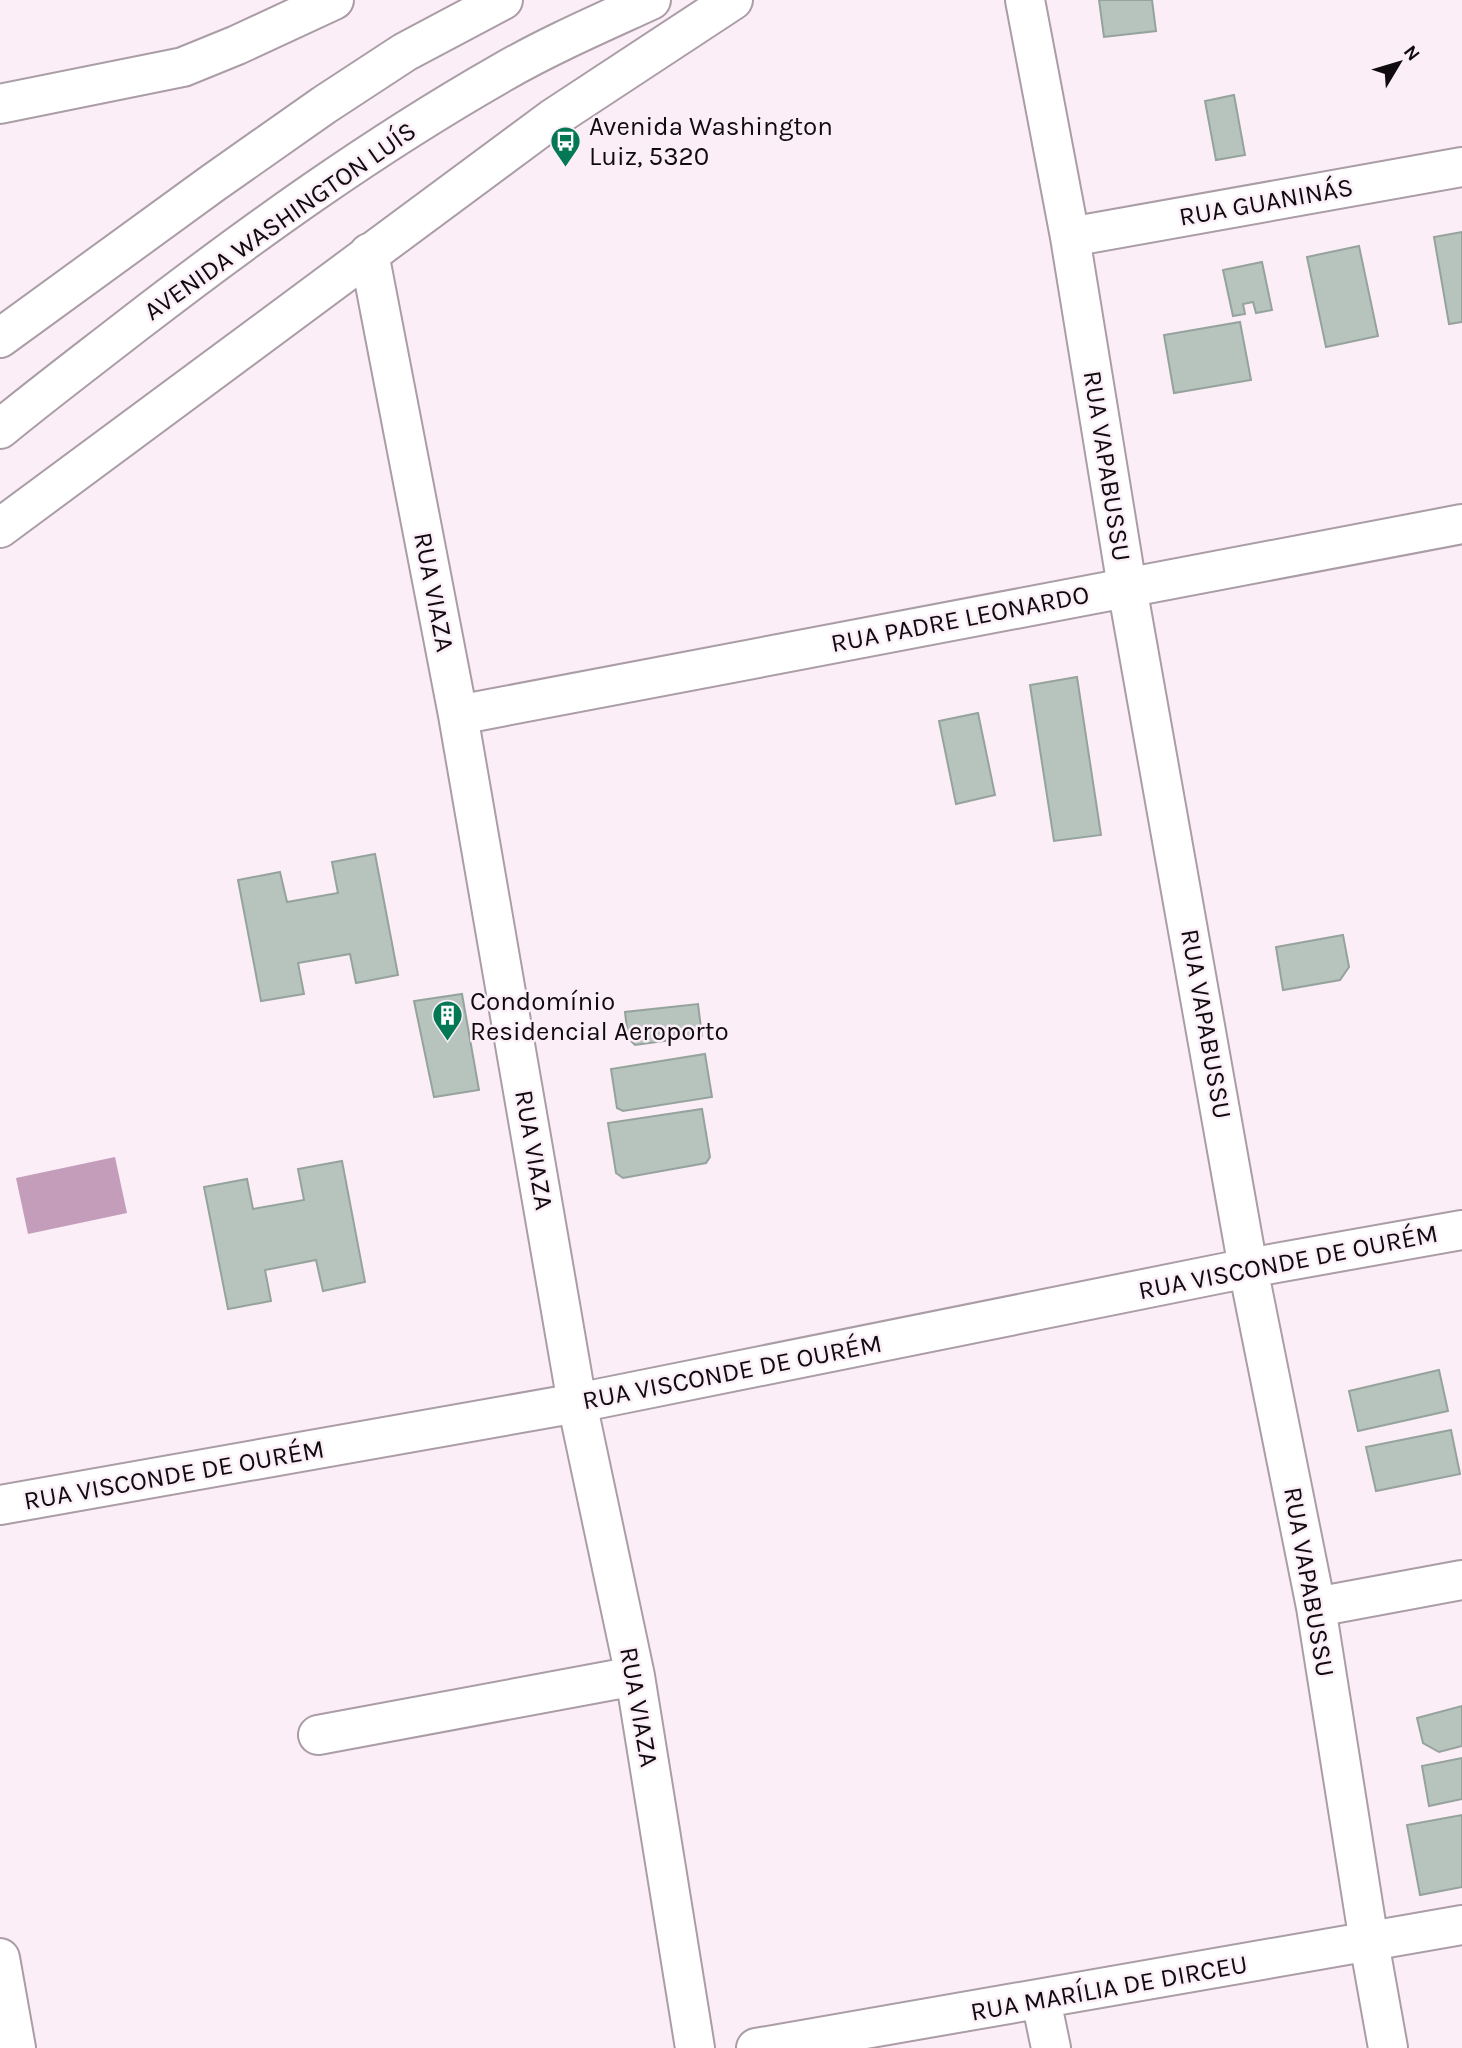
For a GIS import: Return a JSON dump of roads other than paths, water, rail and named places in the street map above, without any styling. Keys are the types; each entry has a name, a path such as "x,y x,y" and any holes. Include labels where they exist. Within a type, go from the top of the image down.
{"main road":[{"path":"5,106 183,66 237,45 334,0"},
{"path":"0,338 324,105 405,52 503,0"},
{"name":"AVENIDA WASHINGTON LUÍS","path":"14,418 230,250 327,181 505,71 572,36 651,0"},
{"path":"0,527 552,119 733,0"},
{"name":"RUA VAPABUSSU","path":"1026,0 1070,237 1127,587 1248,1268 1316,1607 1388,2048"},
{"name":"RUA GUANINÁS","path":"1070,237 1462,167"},
{"name":"RUA VIAZA","path":"369,253 458,715 577,1403 635,1676 695,2048"},
{"name":"RUA PADRE LEONARDO","path":"458,715 1462,524"},
{"name":"RUA VISCONDE DE OURÉM","path":"0,1505 577,1403 1248,1268 1462,1230"},
{"path":"1316,1607 1462,1580"},
{"path":"318,1735 635,1676"},
{"name":"RUA MARÍLIA DE DIRCEU","path":"756,2048 1462,1925"},
{"path":"0,1958 16,2048"},
{"path":"1041,2000 1051,2048"}],"place":[{"name":"Avenida Washington Luiz, 5320","path":"566,168"},
{"name":"Condomínio Residencial Aeroporto","path":"447,1043"}]}
